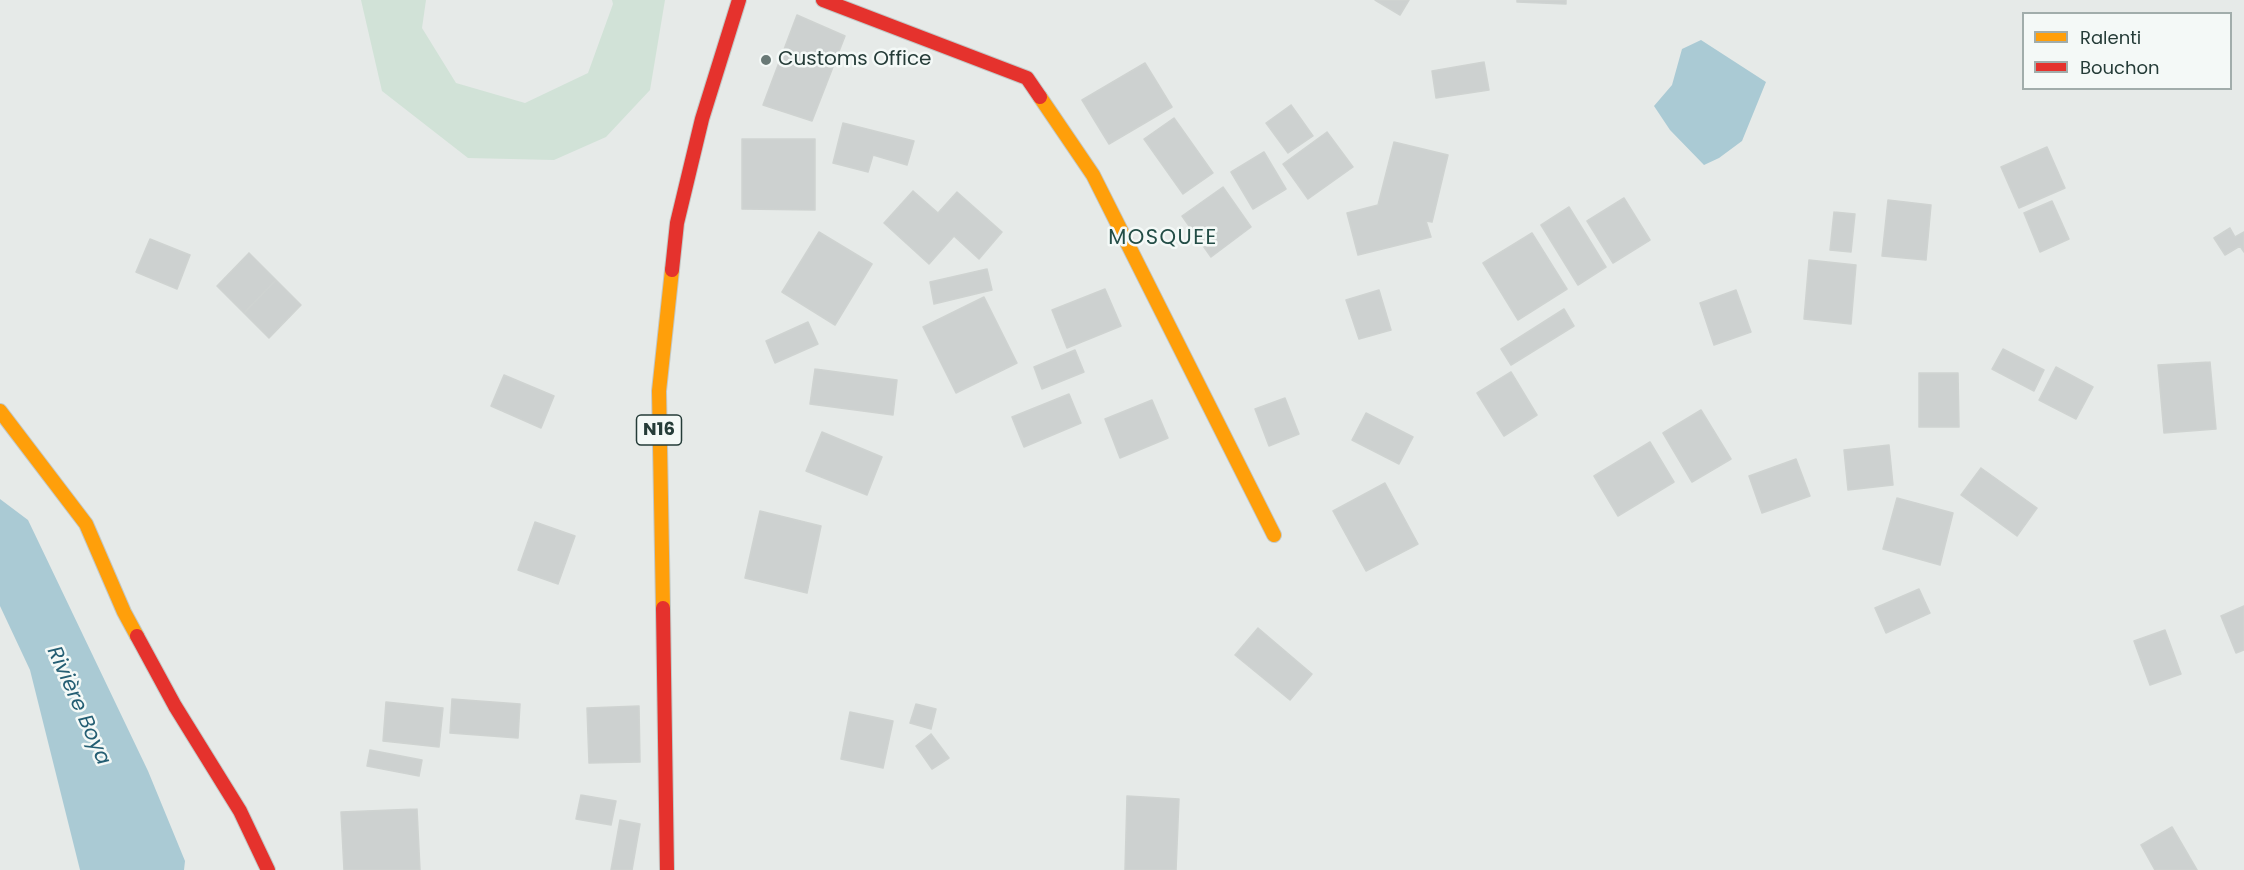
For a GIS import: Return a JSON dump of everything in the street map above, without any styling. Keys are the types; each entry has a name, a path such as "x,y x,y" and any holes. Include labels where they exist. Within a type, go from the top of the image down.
{"street":[{"name":"N16","path":"667,870 659,391 677,223 702,119 739,0"},
{"path":"823,0 1027,78 1093,175 1274,535"},
{"path":"0,411 86,524 124,612 175,706 240,811 268,870"}],"green space":[{"path":"361,0 426,0 422,28 456,83 525,103 588,73 613,4 612,0 665,0 650,90 606,137 554,160 468,158 382,91"}],"water":[{"path":"1701,40 1766,82 1742,141 1719,158 1704,165 1670,130 1654,106 1672,85 1682,49"},
{"name":"Rivière Boya","path":"0,499 28,520 148,771 185,861 184,870 80,870 30,670 0,606"}],"building":[{"path":"1375,0 1409,0 1400,15"},
{"path":"1517,0 1566,0 1566,4 1517,2"},
{"path":"797,15 845,36 812,121 763,105"},
{"path":"1484,62 1489,90 1436,98 1432,71"},
{"path":"1145,63 1172,107 1109,144 1082,100"},
{"path":"1291,105 1313,136 1288,153 1266,123"},
{"path":"1174,118 1213,173 1183,194 1144,139"},
{"path":"843,123 914,141 907,165 873,155 868,172 833,163"},
{"path":"1327,132 1353,167 1308,199 1283,164"},
{"path":"742,139 815,139 815,210 742,209"},
{"path":"1394,142 1448,155 1432,222 1426,221 1431,237 1358,255 1347,213 1378,205"},
{"path":"2047,147 2065,188 2019,208 2001,167"},
{"path":"1264,152 1286,189 1253,209 1231,172"},
{"path":"1223,187 1251,227 1211,257 1182,216"},
{"path":"913,191 938,213 957,192 1002,232 979,259 954,236 929,264 884,223"},
{"path":"1624,198 1650,240 1613,263 1587,221"},
{"path":"1888,200 1931,205 1926,260 1882,256"},
{"path":"2052,201 2069,239 2040,252 2024,213"},
{"path":"1569,207 1606,267 1578,285 1541,225"},
{"path":"1834,212 1855,214 1851,252 1830,250"},
{"path":"2230,228 2235,237 2244,232 2244,252 2240,246 2225,255 2214,238"},
{"path":"819,232 872,264 835,325 782,292"},
{"path":"1532,233 1567,289 1518,320 1483,263"},
{"path":"150,239 190,255 177,289 136,272"},
{"path":"249,253 276,280 244,313 217,286"},
{"path":"1809,260 1856,265 1851,324 1804,319"},
{"path":"987,269 992,290 934,304 930,282"},
{"path":"276,280 301,305 269,338 244,313"},
{"path":"1105,289 1121,326 1067,348 1052,310"},
{"path":"1379,290 1391,330 1359,339 1346,300"},
{"path":"1736,290 1751,332 1714,345 1700,303"},
{"path":"984,297 1017,363 956,393 923,327"},
{"path":"1564,309 1574,326 1511,365 1501,349"},
{"path":"808,322 818,344 775,363 766,341"},
{"path":"2003,349 2044,370 2034,391 1992,369"},
{"path":"1075,350 1084,372 1042,389 1034,367"},
{"path":"2210,362 2216,429 2164,433 2158,365"},
{"path":"2056,367 2093,387 2076,419 2039,400"},
{"path":"815,369 897,380 893,415 810,404"},
{"path":"1511,372 1537,415 1504,436 1477,393"},
{"path":"1919,373 1958,373 1959,427 1919,427"},
{"path":"504,375 554,396 541,428 491,406"},
{"path":"1069,394 1081,423 1024,447 1012,417"},
{"path":"1285,398 1299,434 1269,446 1255,409"},
{"path":"1152,400 1168,438 1120,458 1105,419"},
{"path":"1701,410 1731,459 1692,482 1663,433"},
{"path":"1366,413 1413,437 1399,464 1352,440"},
{"path":"822,432 882,457 867,495 806,471"},
{"path":"1650,442 1674,482 1618,516 1594,476"},
{"path":"1889,445 1893,485 1848,490 1844,450"},
{"path":"1796,459 1810,496 1762,513 1749,476"},
{"path":"1981,468 2037,508 2017,536 1961,495"},
{"path":"1385,483 1418,544 1366,571 1333,511"},
{"path":"1897,498 1953,513 1940,565 1883,549"},
{"path":"760,511 821,526 807,593 745,578"},
{"path":"535,522 575,536 558,584 518,570"},
{"path":"1919,589 1930,613 1886,633 1875,608"},
{"path":"2244,606 2244,650 2236,653 2221,616"},
{"path":"1258,628 1312,674 1290,700 1235,655"},
{"path":"2165,630 2181,674 2150,685 2134,641"},
{"path":"452,699 520,704 518,738 450,733"},
{"path":"386,702 443,708 439,747 383,741"},
{"path":"916,704 936,709 931,729 910,723"},
{"path":"639,706 640,762 589,763 587,708"},
{"path":"850,712 893,721 883,768 841,759"},
{"path":"931,734 949,758 932,769 916,746"},
{"path":"370,750 422,760 419,776 367,766"},
{"path":"581,795 616,801 611,825 576,819"},
{"path":"1127,796 1179,799 1176,870 1125,870"},
{"path":"417,809 420,870 344,870 341,812"},
{"path":"620,820 640,824 632,870 611,870"},
{"path":"2172,827 2197,870 2155,870 2141,845"}],"traffic: slow":[{"path":"1040,97 1093,175 1274,535"},
{"path":"663,608 659,391 672,270"},
{"path":"0,411 86,524 124,612 137,636"}],"traffic: jam":[{"path":"672,270 677,223 702,119 739,0"},
{"path":"823,0 1027,78 1040,97"},
{"path":"663,608 667,870"},
{"path":"137,636 175,706 240,811 268,870"}],"place":[{"name":"Customs Office","path":"766,60"}],"district":[{"name":"MOSQUEE","path":"1163,239"}]}
